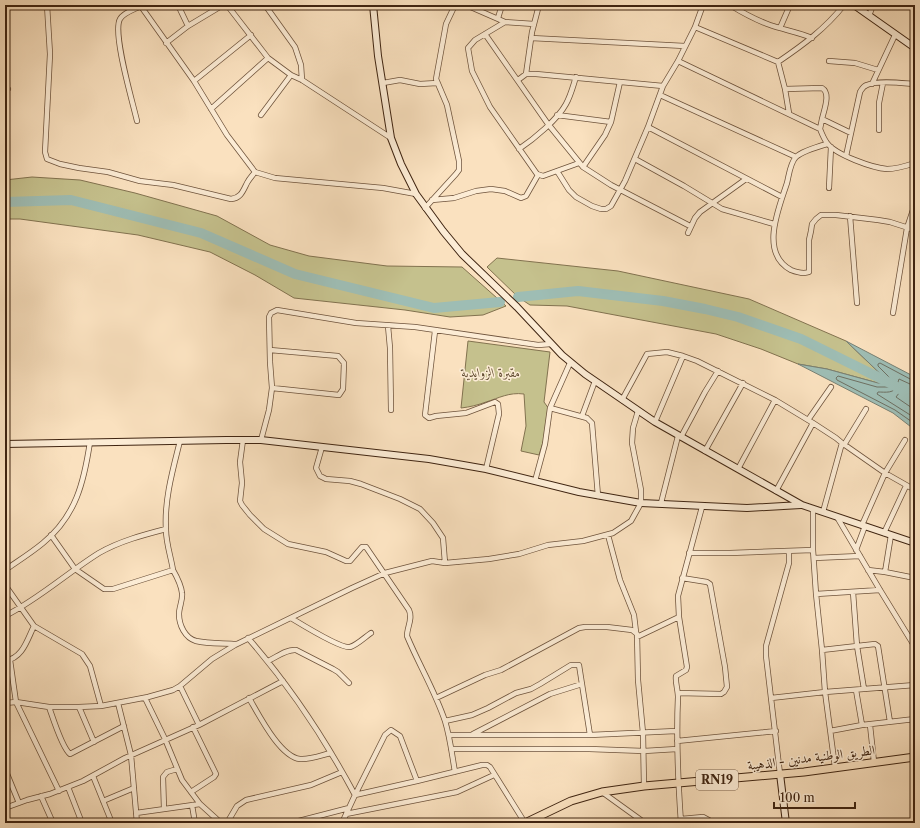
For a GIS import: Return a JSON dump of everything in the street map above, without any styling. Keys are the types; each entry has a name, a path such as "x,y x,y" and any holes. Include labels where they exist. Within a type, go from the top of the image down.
{"main road":[{"name":"الطريق الوطنية مدنين - الذهيبة","path":"525,823 566,803 602,792 644,786 780,774 915,757"}],"street":[{"path":"5,6 11,5"},
{"path":"47,5 50,54 45,152 47,158 60,164 173,185 231,199 235,199 241,195 247,182 255,172"},
{"path":"178,5 188,26"},
{"path":"166,43 188,26 223,5"},
{"path":"227,5 268,58 291,75 302,80 391,138"},
{"path":"265,5 295,47 301,66 302,80"},
{"path":"373,5 378,56 391,138 401,164 416,194 425,208 462,254 517,307 570,363 655,422 802,505 915,543"},
{"path":"425,208 456,174 459,166 447,105 436,79 444,31 455,5"},
{"path":"466,5 505,22 534,24"},
{"path":"498,18 502,5"},
{"path":"526,74 531,38 539,5"},
{"path":"557,5 592,5"},
{"path":"557,172 576,198 601,209 606,209 611,206 621,190 660,95 695,27 703,5"},
{"path":"730,5 758,20 780,28 798,32 812,38"},
{"path":"780,28 790,5"},
{"path":"778,62 812,38 830,22 844,5"},
{"path":"854,5 915,48"},
{"path":"869,16 874,5"},
{"path":"137,121 118,35 118,24 122,16 140,6 194,81 227,135 255,172 275,178 383,188 416,194"},
{"path":"505,22 475,40 468,47 470,67 490,107 526,161 538,175 543,176 557,172 579,163"},
{"path":"695,27 778,62"},
{"path":"485,34 548,124 583,167 621,190 690,226"},
{"path":"194,81 251,35"},
{"path":"872,84 895,35"},
{"path":"531,38 685,46"},
{"path":"211,109 268,58"},
{"path":"678,61 820,129 829,145 846,156 874,166 888,169 899,168 915,163"},
{"path":"829,61 855,63 878,70"},
{"path":"778,62 789,113"},
{"path":"518,80 526,74 576,77 664,86"},
{"path":"261,115 291,75"},
{"path":"519,149 538,134 562,110 569,98 576,77"},
{"path":"383,83 400,80 420,84 437,83"},
{"path":"583,167 605,135 611,122 620,82"},
{"path":"879,130 879,103 883,83"},
{"path":"846,156 860,92 864,86 883,83 914,83 915,104"},
{"path":"785,89 824,89 827,93 820,129"},
{"path":"660,95 796,157"},
{"path":"557,115 611,122"},
{"path":"822,119 851,133"},
{"path":"648,127 782,197"},
{"path":"829,145 796,157 791,166 774,224 773,236 777,253 782,262 793,271 806,273 810,270 809,240 812,224 822,215 850,216 890,222 915,230"},
{"path":"828,188 829,145"},
{"path":"635,159 712,203 733,213 774,224"},
{"path":"432,200 454,198 476,191 491,189 505,191 521,198 526,196 538,175"},
{"path":"688,233 695,218 712,203 746,179"},
{"path":"893,313 907,228 915,204"},
{"path":"850,216 857,303"},
{"path":"261,440 269,410 272,388 269,317 277,310 334,320 388,326 414,327 538,345 551,344"},
{"path":"388,326 390,348 391,410"},
{"path":"435,331 425,415 429,418 466,413 495,402 498,404 499,414 486,469"},
{"path":"270,350 338,356 344,363 343,389 339,395 272,388"},
{"path":"622,400 646,354 667,352 683,356 718,370 775,400 836,438 885,473 915,490"},
{"path":"655,422 683,356"},
{"path":"535,481 545,444 550,408 570,363"},
{"path":"661,503 680,436 718,370"},
{"path":"582,416 595,381"},
{"path":"705,451 743,383"},
{"path":"776,491 810,421 831,387"},
{"path":"738,470 775,400"},
{"path":"550,408 582,416 590,420 593,428 598,496"},
{"path":"823,512 843,444 866,408"},
{"path":"5,703 16,702 49,707 79,707 101,706 145,698 173,690 180,686 212,659 248,638 384,574 432,561 445,562 488,559 519,554 548,546 583,542 608,535 632,521 641,503 641,490 632,443 633,428 638,411"},
{"path":"5,444 180,440 261,440 429,459 486,469 598,496 641,503 747,508 802,505"},
{"path":"180,440 168,497 166,529 173,570 181,588 182,595 179,613 180,620 185,632 195,641 237,644"},
{"path":"243,440 240,462 242,483 240,501 250,515 264,529 291,545 326,552 348,562 362,547 366,547 410,610 411,615 407,636 445,721 449,735 455,772"},
{"path":"856,550 864,525 885,473 905,440"},
{"path":"5,570 38,547 67,517 80,491 90,442"},
{"path":"322,447 316,468 320,476 326,479 350,481 361,484 400,499 420,509 443,538 445,562"},
{"path":"884,572 888,534 906,486"},
{"path":"702,507 678,596 679,617 687,666 686,670 676,676 678,693 676,731 678,784 681,821 703,817 714,823"},
{"path":"814,509 813,550 816,594 825,692 835,766"},
{"path":"837,517 915,647"},
{"path":"5,616 21,608 75,569 109,548 144,535 166,529"},
{"path":"51,535 75,569 104,589 109,590 173,570"},
{"path":"608,535 620,580 634,616 643,733 644,786"},
{"path":"689,553 813,550"},
{"path":"786,823 766,646 789,563 789,551"},
{"path":"814,558 860,556"},
{"path":"868,570 915,578"},
{"path":"678,693 721,694 724,692 726,687 725,667 710,584 707,582 682,578"},
{"path":"5,584 34,626 82,654 87,660 101,706"},
{"path":"816,594 880,590"},
{"path":"853,592 857,646 864,689"},
{"path":"636,635 679,617"},
{"path":"291,618 335,643 347,647 371,633"},
{"path":"34,626 22,652 8,660 16,702 59,791"},
{"path":"436,698 494,671 501,670 579,628 607,626 632,630 636,635"},
{"path":"248,638 283,681 331,753 355,795"},
{"path":"822,650 875,644 878,646 890,722"},
{"path":"268,661 291,649 296,650 338,672 349,684"},
{"path":"445,721 472,715 516,693 540,684 572,665 579,665 590,734"},
{"path":"5,808 59,791 93,776 131,755 199,725 283,681"},
{"path":"472,734 550,694 582,684"},
{"path":"180,686 199,725"},
{"path":"771,698 825,692 915,686"},
{"path":"856,690 862,725"},
{"path":"145,698 165,739 182,780 200,804 221,823"},
{"path":"249,698 280,747 288,754 299,759 306,759 331,753"},
{"path":"118,703 131,755 137,823"},
{"path":"49,707 62,740 69,753 72,754 124,726"},
{"path":"79,707 94,742"},
{"path":"830,731 862,725 915,719"},
{"path":"870,725 874,762"},
{"path":"191,792 214,777 216,774 193,727"},
{"path":"342,823 385,735 391,730 400,736 417,781"},
{"path":"449,735 590,734 676,731"},
{"path":"677,741 776,731"},
{"path":"451,749 589,749 644,751 677,749"},
{"path":"915,757 915,762"},
{"path":"355,795 487,765 525,823"},
{"path":"5,769 19,803"},
{"path":"164,810 163,777 167,772 177,769"},
{"path":"227,823 237,806 246,800 311,785 342,772"},
{"path":"346,814 457,792 494,774"},
{"path":"93,776 112,823"},
{"path":"68,787 82,823"},
{"path":"103,801 134,788"},
{"path":"602,792 645,823"},
{"path":"41,796 51,823"},
{"path":"136,813 200,804"},
{"path":"192,805 195,823"},
{"path":"291,823 348,808"}],"green space":[{"path":"32,177 80,180 135,193 217,216 270,245 309,256 387,266 462,267 506,306 483,315 450,317 405,310 294,298 255,275 210,252 138,235 20,219 5,219 5,180"},
{"path":"497,258 618,271 749,299 846,341 890,383 878,383 827,369 798,364 761,349 716,334 567,306 530,305 518,297 487,267"},
{"name":"مقبرة الزوايدية","path":"468,341 550,352 544,402 549,409 545,436 539,455 521,451 526,426 524,394 500,397 477,405 461,408"}],"water":[{"path":"846,341 915,377 915,430 893,413 798,364 827,369 878,383 890,383"}],"waterway":[{"path":"5,202 71,200 201,233 295,274 434,308 500,302"},
{"path":"518,297 578,291 663,301 738,317 801,339 890,383 915,398"}]}
